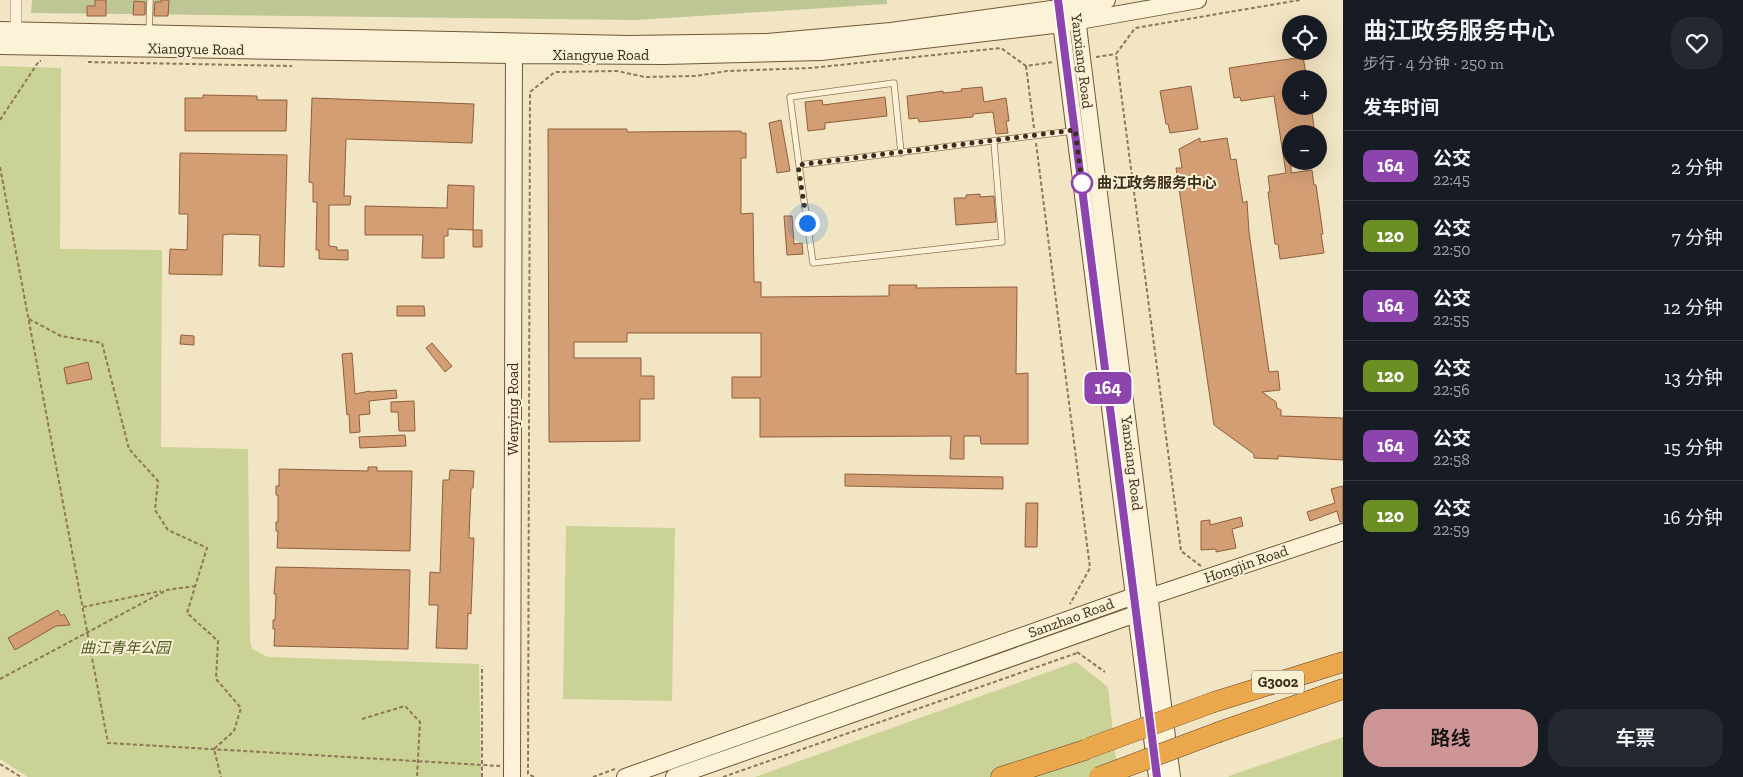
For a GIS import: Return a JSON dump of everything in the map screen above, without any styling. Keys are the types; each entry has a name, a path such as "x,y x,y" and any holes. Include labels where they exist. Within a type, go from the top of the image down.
{"highway":[{"name":"G3002","path":"1019,777 1087,749 1214,702 1343,662"},
{"name":"G3002","path":"1099,777 1219,732 1343,689"},
{"path":"1001,777 1087,749"}],"street":[{"path":"8,38 16,0"},
{"name":"Xiangyue Road","path":"1067,10 1107,0"},
{"name":"Xiangyue Road","path":"8,38 509,48 767,42 891,31 1067,10 1198,0"},
{"name":"Yanxiang Road","path":"1067,10 1075,130 1142,597 1172,777"},
{"name":"Yanxiang Road","path":"1067,10 1142,597"},
{"name":"Xiangyue Road","path":"8,38 149,34 509,48"},
{"name":"Wenying Road","path":"505,773 509,48"},
{"name":"Hongjin Road","path":"1142,597 1343,532"},
{"name":"Sanzhao Road","path":"674,777 1136,614 1142,597"},
{"name":"Sanzhao Road","path":"623,772 1142,597"},
{"path":"1136,614 1157,777"}],"lane":[{"path":"149,34 150,0"},
{"path":"901,153 894,83 790,97 813,263 1002,242 994,142"},
{"path":"798,165 1035,137 1075,130"}],"path":[{"path":"1202,567 1181,552 1116,54 1135,28 1300,0"},
{"path":"534,777 528,774 530,92 555,72 617,71 645,77 695,76 727,71 811,68 1001,48 1026,66 1090,568 1070,605"},
{"path":"0,120 38,61 48,61"},
{"path":"87,62 292,66"},
{"path":"0,167 108,743 482,765 505,773"},
{"path":"29,319 62,336 102,343 129,449 158,480 155,510 168,530 208,548 187,613 218,641 216,680 241,708 234,731 214,749"},
{"path":"83,607 196,586"},
{"path":"0,679 165,591"},
{"path":"723,777 1077,652"},
{"path":"482,666 482,777"},
{"path":"362,719 405,706 420,722 416,777"},
{"path":"214,749 221,777"},
{"path":"0,764 21,777"},
{"path":"593,777 623,772"}],"green space":[{"path":"32,0 887,0 887,4 636,20 31,13"},
{"name":"曲江青年公园","path":"0,66 61,68 60,249 162,250 161,447 248,449 250,640 252,649 268,657 479,664 481,777 28,777 0,759"},
{"path":"566,526 675,528 672,701 563,699"},
{"path":"1076,662 1108,687 1118,777 755,777"},
{"path":"1343,737 1343,777 1229,777 1229,776"}],"building":[{"path":"95,0 106,0 106,16 87,16 87,6 95,6"},
{"path":"161,0 169,0 168,16 154,16 155,2 161,2"},
{"path":"134,1 145,2 145,15 133,15"},
{"path":"1283,60 1304,60 1305,70 1282,70 1282,115 1312,115 1314,125 1282,125 1282,147 1274,96 1241,101 1240,97 1234,98 1229,68"},
{"path":"1191,86 1198,129 1170,133 1168,124 1166,124 1160,91"},
{"path":"982,87 984,102 1006,98 1009,121 1006,121 1008,133 996,134 993,112 973,114 973,117 919,122 918,118 909,119 907,96 943,91 943,93 962,91 961,89"},
{"path":"203,95 257,96 257,100 287,100 286,131 185,131 185,98 203,98"},
{"path":"885,97 887,116 825,123 825,129 808,131 805,102 822,100 823,105"},
{"path":"312,98 474,104 472,143 346,139 344,196 351,196 350,205 329,205 329,246 337,247 337,250 348,250 348,260 319,259 319,250 316,250 317,202 313,202 313,183 309,182"},
{"path":"781,120 790,171 777,173 769,123"},
{"path":"548,129 627,129 627,132 741,131 741,133 746,133 746,158 741,158 741,214 753,213 754,282 761,282 761,297 889,296 889,285 917,285 916,288 1017,287 1016,374 1028,373 1028,444 981,444 980,436 964,436 964,459 950,459 951,436 760,437 760,398 732,398 732,377 761,377 761,333 627,333 627,342 574,342 574,358 641,358 641,376 654,376 654,399 640,399 640,441 549,442"},
{"path":"1200,138 1200,142 1227,138 1231,160 1236,159 1243,203 1247,201 1249,232 1269,372 1278,371 1280,390 1262,392 1276,402 1277,408 1281,410 1281,416 1343,418 1343,460 1278,456 1278,459 1254,458 1254,454 1214,425 1176,168 1182,168 1179,149"},
{"path":"180,153 287,155 284,267 259,266 260,235 230,234 223,235 222,275 169,274 170,249 187,250 188,214 179,214"},
{"path":"1286,170 1291,170 1291,173 1312,170 1314,185 1316,185 1324,253 1280,259 1278,244 1275,244 1268,192 1270,192 1268,176 1286,173"},
{"path":"448,185 474,186 473,230 448,229 448,236 444,236 444,258 422,258 423,235 365,235 365,206 447,208"},
{"path":"980,194 980,197 994,196 996,222 956,225 954,198 966,198 966,195"},
{"path":"784,216 792,216 794,244 802,243 803,254 787,255"},
{"path":"473,230 482,230 482,247 473,247"},
{"path":"397,306 424,306 425,316 397,316"},
{"path":"181,335 194,336 194,345 180,344"},
{"path":"432,343 452,366 445,372 426,348"},
{"path":"352,353 355,394 370,391 396,390 397,398 369,401 370,414 359,415 360,432 350,433 342,354"},
{"path":"88,362 92,379 67,384 64,368"},
{"path":"414,401 415,431 399,431 398,412 391,412 391,402"},
{"path":"405,435 406,446 360,448 359,437"},
{"path":"368,467 377,467 377,471 412,471 410,551 277,548 278,495 276,495 276,486 279,486 279,469 368,471"},
{"path":"450,470 474,471 473,488 471,488 469,538 474,538 471,614 468,613 467,649 436,648 438,605 429,605 430,572 440,573 443,480 449,480"},
{"path":"845,474 1003,477 1003,489 845,486"},
{"path":"1343,486 1343,522 1340,522 1337,511 1310,521 1307,512 1335,503 1331,489"},
{"path":"1026,503 1038,503 1037,547 1025,547"},
{"path":"1241,517 1243,526 1232,529 1236,548 1216,552 1216,549 1201,550 1201,521 1210,520 1210,525"},
{"path":"276,567 410,570 408,649 274,646 275,629 273,629 273,620 275,620"},
{"path":"58,610 61,616 64,614 70,625 56,626 15,650 8,638"}],"bus line":[{"name":"164","path":"1058,0 1157,777"}],"place":[{"name":"曲江政务服务中心","path":"1082,183"}],"route":[{"path":"807,223 798,165 1035,137 1075,130 1082,183"}]}
